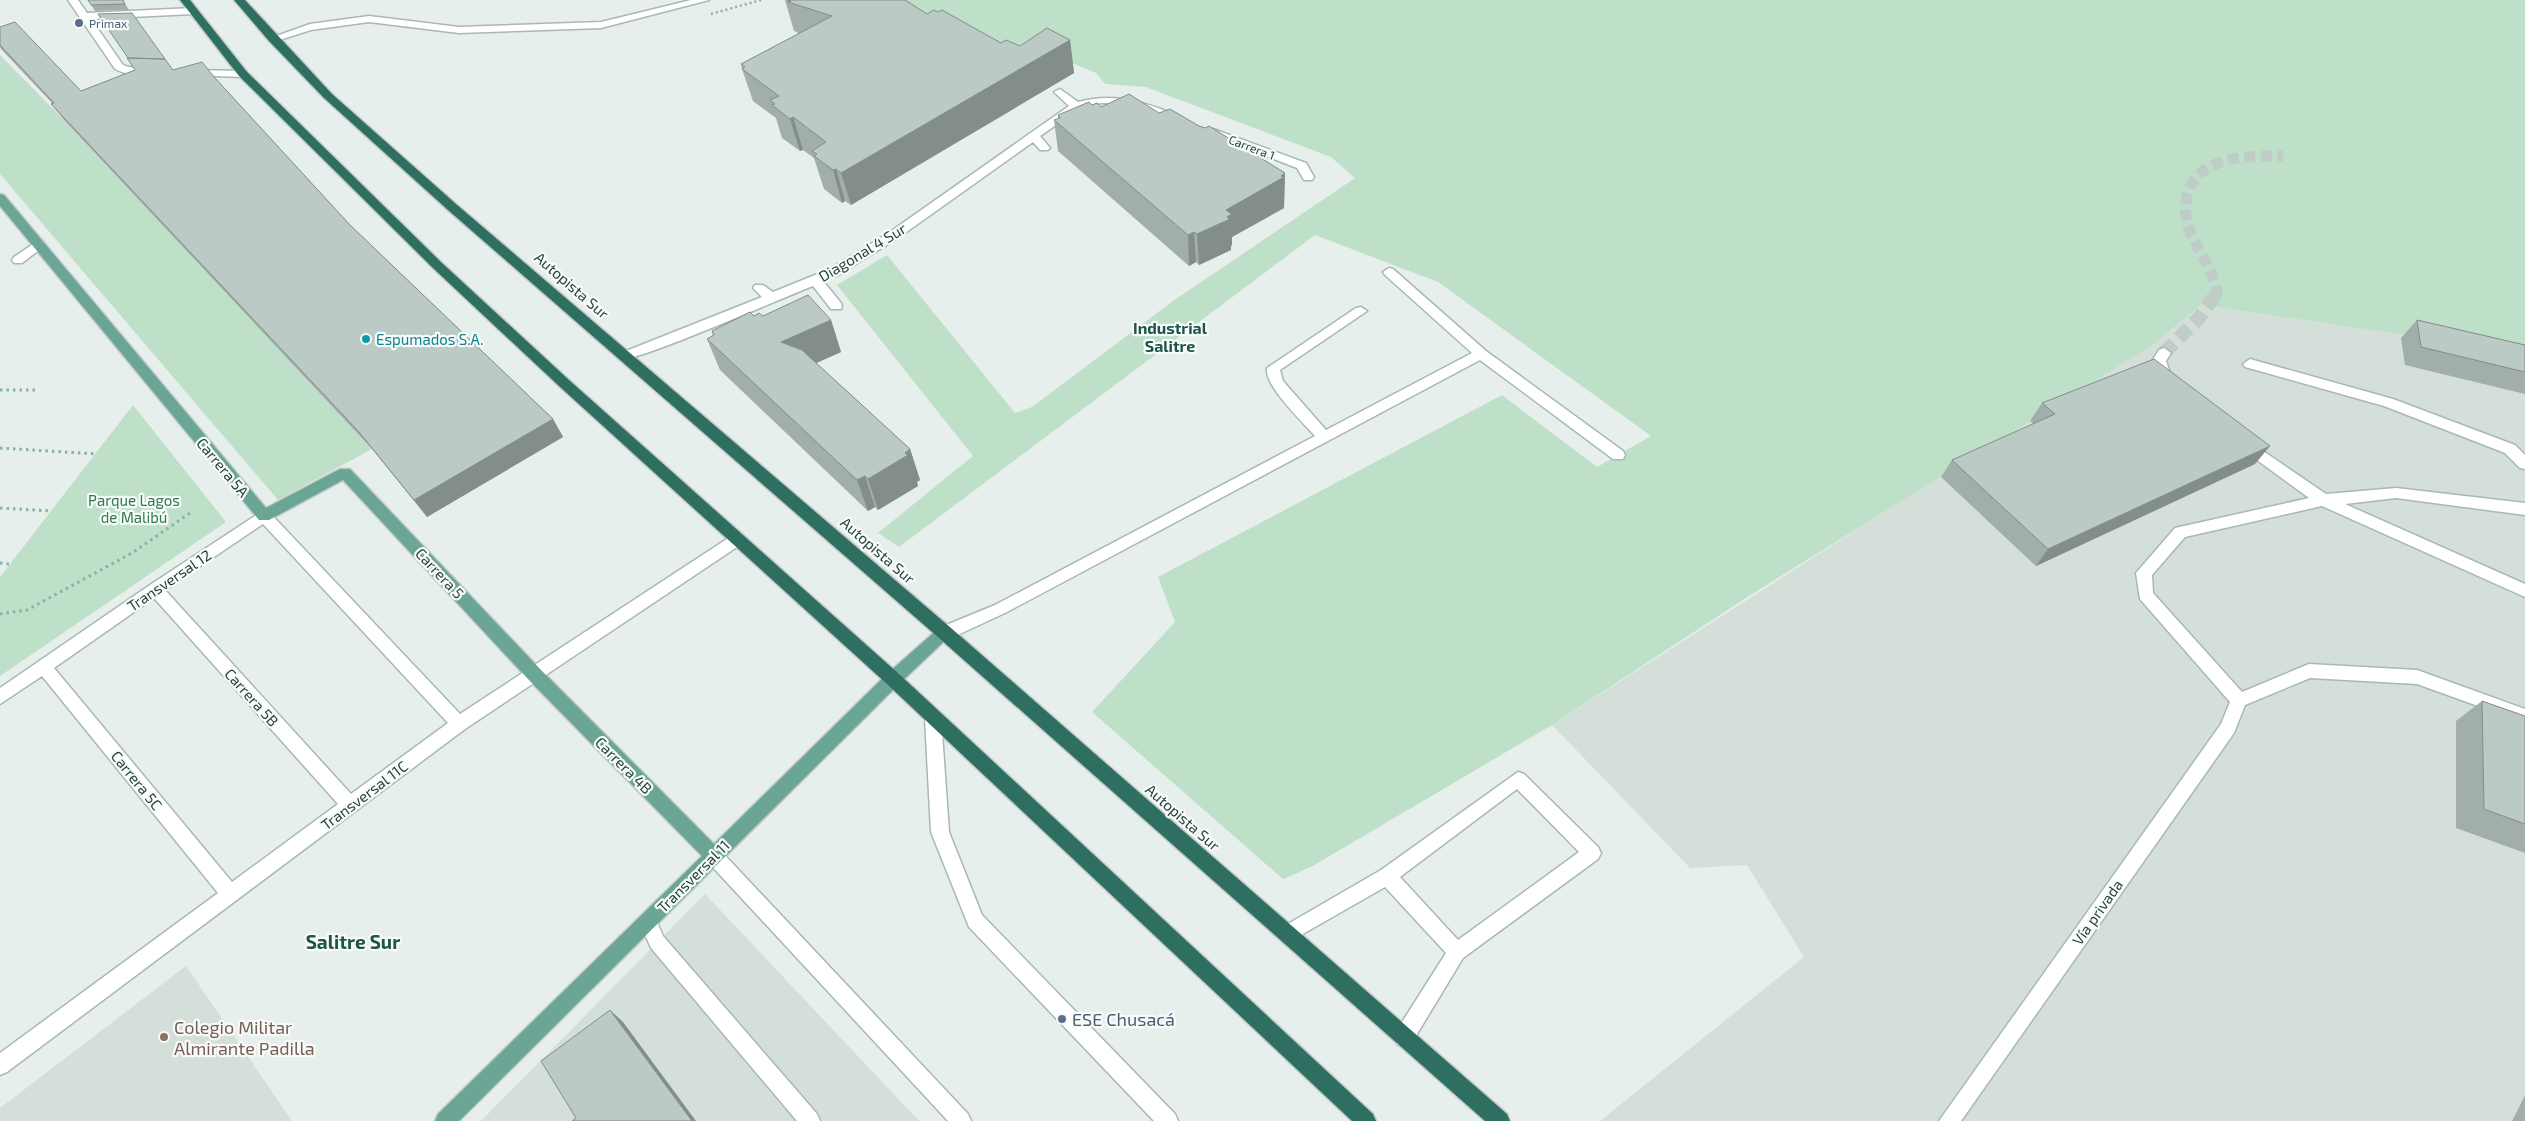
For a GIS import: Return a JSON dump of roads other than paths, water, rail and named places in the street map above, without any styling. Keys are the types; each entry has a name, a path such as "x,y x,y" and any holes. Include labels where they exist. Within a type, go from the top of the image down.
{"highway":[{"path":"185,0 243,74 438,266 564,383 893,679 1366,1121"},
{"name":"Autopista Sur","path":"239,0 273,39 328,96 452,207 945,634 1500,1121"}],"main road":[{"name":"Carrera 5A","path":"0,198 264,516"},
{"name":"Transversal 12","path":"264,516 345,473"},
{"name":"Carrera 5","path":"345,473 534,674"},
{"name":"Transversal 11","path":"445,1121 893,679 945,634"},
{"name":"Carrera 4B","path":"534,674 714,855"}],"street":[{"path":"73,0 119,67 127,71 165,72"},
{"path":"273,39 310,27 369,19 459,30 601,26 704,0"},
{"path":"84,16 193,11"},
{"path":"184,73 243,74"},
{"path":"1060,92 1076,106"},
{"name":"Carrera 1","path":"1076,106 1092,100 1129,101 1302,166 1308,177"},
{"name":"Diagonal 4 Sur","path":"626,356 834,272 894,235 1076,106"},
{"path":"1034,136 1044,148"},
{"path":"966,184 974,194"},
{"path":"18,260 39,244"},
{"path":"1389,272 1481,354 1618,455"},
{"path":"815,280 836,306"},
{"path":"759,288 773,298"},
{"path":"1325,438 1277,383 1273,374 1274,368 1361,311"},
{"path":"2164,353 2159,361 2161,371 2171,389 2179,395"},
{"path":"945,634 1000,610 1481,354"},
{"path":"2250,364 2388,402 2510,449 2525,464"},
{"path":"2235,436 2323,500 2525,592"},
{"path":"2525,509 2396,493 2323,500 2180,532 2144,573 2146,595 2239,700 2309,670 2417,677 2525,716"},
{"name":"Transversal 12","path":"0,697 264,516"},
{"name":"Carrera 5A","path":"264,516 459,724"},
{"name":"Transversal 11C","path":"0,1065 459,724 738,539"},
{"name":"Carrera 5B","path":"155,589 350,805"},
{"name":"Carrera 5C","path":"44,667 230,894"},
{"name":"Vía privada","path":"1949,1121 2228,728 2239,700"},
{"path":"934,718 940,832 975,921 1168,1121"},
{"path":"1287,934 1387,876 1518,779 1592,853 1456,952 1404,1036"},
{"path":"714,855 961,1121"},
{"path":"1387,876 1456,952"},
{"path":"648,921 657,942 810,1121"}],"tunnel":[{"path":"2215,296 2217,293 2215,284 2187,221 2186,199 2193,182 2202,172 2226,160 2255,156 2283,156"},
{"path":"2164,353 2199,318 2216,294"}],"place":[{"name":"Primax","path":"79,23"},
{"name":"Espumados S.A.","path":"366,339"},
{"name":"ESE Chusacá","path":"1062,1019"},
{"name":"Colegio Militar Almirante Padilla","path":"164,1037"}],"district":[{"name":"Industrial Salitre","path":"1170,336"},
{"name":"Salitre Sur","path":"353,941"}],"park label":[{"name":"Parque Lagos de Malibú","path":"134,508"}]}
